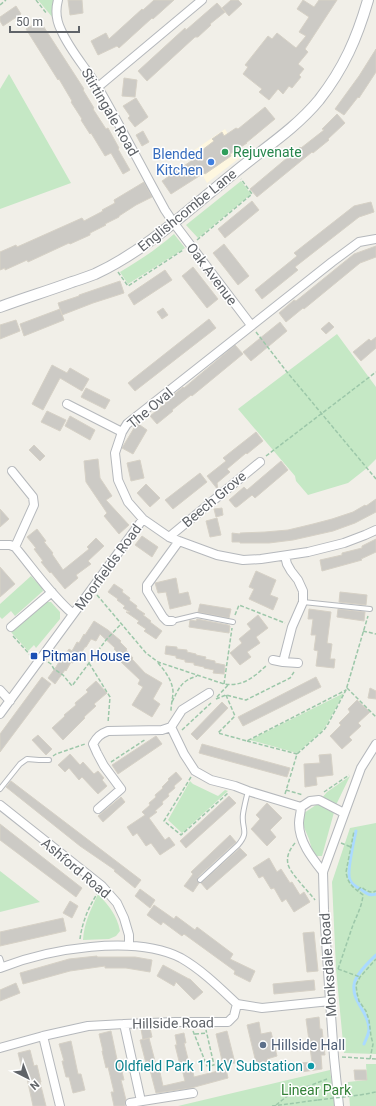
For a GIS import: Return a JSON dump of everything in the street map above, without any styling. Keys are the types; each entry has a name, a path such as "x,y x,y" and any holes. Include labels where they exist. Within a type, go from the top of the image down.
{"street":[{"name":"Stirtingale Road","path":"58,0 56,13 61,31 98,87 173,222"},
{"path":"98,87 202,0"},
{"name":"Englishcombe Lane","path":"0,307 94,274 137,251 274,142 301,119 330,84 353,45 368,0"},
{"name":"Oak Avenue","path":"173,222 251,325"},
{"name":"The Oval","path":"376,239 359,242 332,262 127,424 122,432 115,454 118,480 128,502 143,519 169,537 217,555 243,560 285,556 344,543 376,530"},
{"path":"67,404 122,432"},
{"name":"Beech Grove","path":"169,537 260,462"},
{"path":"0,545 10,545 15,547 34,505 33,497 12,471"},
{"name":"Moorfields Road","path":"0,714 143,519"},
{"path":"172,621 167,621 163,617 147,591 147,585 179,541"},
{"name":"Moorfields Road","path":"15,547 64,606 73,614"},
{"path":"283,662 292,627 303,602 303,591 298,580 287,564 285,556"},
{"path":"12,631 52,592"},
{"path":"273,660 298,663"},
{"path":"0,690 10,701"},
{"path":"98,809 121,789 104,766 97,753 93,744 96,738 108,731 162,730 171,727 182,710 212,696"},
{"path":"171,727 184,754 195,770 211,780 301,807"},
{"name":"Monksdale Road","path":"339,1106 330,1001 323,872 361,768 376,744"},
{"path":"323,872 310,856 302,837 299,824 301,807 310,801 319,800 344,813"},
{"name":"Ashford Road","path":"0,805 102,886 117,903 124,918 129,946"},
{"path":"1,967 45,954 103,946 129,946 157,949 180,958 204,973 237,1004 262,1008 330,1001"},
{"name":"Hillside Road","path":"0,1048 43,1036 88,1026 228,1022 234,1016 237,1004"},
{"name":"Hillside Road","path":"124,1024 141,1101"},
{"path":"43,1036 60,1106"},
{"path":"130,1103 193,1093"}],"lane":[{"path":"303,602 370,609"},
{"path":"172,621 197,615 233,622"},
{"path":"0,789 20,764 28,759 49,760"},
{"path":"200,880 243,840 245,830 242,816 248,791"},
{"path":"0,958 1,967"}],"path":[{"path":"0,5 6,0"},
{"path":"251,325 287,372 376,479"},
{"path":"260,462 273,450 376,372"},
{"path":"92,589 146,653 158,662 164,669 169,678 173,691 171,711"},
{"path":"224,684 233,622 239,605 292,627"},
{"path":"283,801 297,754 324,730 346,689 370,609"},
{"path":"12,631 39,660 51,664 54,669 63,675 72,686 106,640 121,624"},
{"path":"363,631 376,634"},
{"path":"158,662 229,685 243,683 256,675 273,660"},
{"path":"212,696 226,695 246,700 290,678 298,663"},
{"path":"89,664 110,697 108,731"},
{"path":"171,704 182,683 189,678 198,676"},
{"path":"175,737 212,696 229,685"},
{"path":"346,689 376,717"},
{"path":"247,741 346,689"},
{"path":"226,695 235,716 218,733 297,754"},
{"path":"104,766 162,730"},
{"path":"49,760 56,754 86,743 93,744"},
{"path":"319,794 361,768"},
{"path":"195,770 164,821 181,835 235,786"},
{"path":"286,790 307,796"},
{"path":"338,969 363,899 363,896 350,885 346,876 354,831"},
{"path":"302,837 291,848 288,857 288,865 324,910"},
{"path":"80,949 81,930 85,918 102,886"},
{"path":"358,891 360,887 368,892 373,893 376,891"},
{"path":"370,1059 373,1044 369,1020 366,1011 359,1001 356,985 359,977 376,959"},
{"path":"328,968 338,969 359,977"},
{"path":"189,1022 207,1066 214,1064 205,1023"},
{"path":"194,1034 207,1033"},
{"path":"334,1057 376,1058"},
{"path":"276,1105 296,1091 336,1076"},
{"path":"272,1106 376,1092"}],"shaded area":[{"path":"225,129 242,156 207,183 190,153"}],"green space":[{"path":"38,0 56,0 53,18"},
{"path":"9,74 71,183 0,209 0,89"},
{"path":"241,181 251,194 198,238 186,225"},
{"path":"174,234 185,248 128,284 120,272 161,245"},
{"path":"337,334 376,387 376,459 348,483 308,495 296,481 295,476 238,409"},
{"path":"31,576 43,591 15,616 11,611 2,619 0,617 0,604"},
{"path":"47,602 51,602 60,612 60,619 36,648 34,645 28,651 11,632"},
{"path":"344,693 322,731 297,753 250,740"},
{"path":"350,776 336,805 322,856 316,856 313,853 303,825 304,813 316,805 327,792"},
{"path":"190,781 193,784 218,796 225,790 228,791 182,833 168,820"},
{"path":"376,823 376,1054 344,1053 336,969 332,882 350,828"},
{"path":"0,871 40,902 0,912"},
{"path":"98,894 112,911 117,920 120,931 116,936 109,939 83,940 86,922"},
{"name":"Linear Park","path":"366,1064 376,1064 376,1106 350,1106 348,1082 367,1080"},
{"name":"Linear Park","path":"330,1070 335,1106 178,1106"}],"building":[{"path":"68,0 82,0 83,13 70,15"},
{"path":"154,0 174,0 119,48 117,46 98,55 91,41 106,33 109,39"},
{"path":"231,0 238,0 242,4 229,16 222,8"},
{"path":"303,0 314,7 319,0 337,0 305,49 308,52 298,64 304,69 299,75 301,77 292,88 289,86 283,94 278,89 269,100 259,92 262,89 243,74 248,67 245,65 268,36 272,39 277,33 296,48 306,36 299,32 309,17 297,9"},
{"path":"217,3 225,12 147,81 138,71 185,28 186,30"},
{"path":"16,6 21,14 3,26 0,21 0,17"},
{"path":"40,21 84,89 83,90 94,108 93,109 106,129 108,128 130,170 123,174 111,153 105,156 81,120 82,119 59,79 58,80 26,29"},
{"path":"376,49 376,72 359,98 358,97 344,115 335,109"},
{"path":"124,78 137,80 135,97 122,96"},
{"path":"136,98 148,117 135,127 128,118 130,116 123,106"},
{"path":"265,107 275,119 247,143 230,154 231,156 205,174 204,173 171,194 162,181 194,159 193,157 214,141 212,139 222,132 224,136 236,128 238,129"},
{"path":"337,114 345,123 328,139 329,140 257,197 250,189 300,147 301,148 324,130 322,129"},
{"path":"143,131 149,142 142,146 136,135"},
{"path":"144,182 152,197 90,233 90,235 28,262 27,260 5,270 5,268 0,270 0,252 16,245 17,247 82,218 84,221 103,211 102,210 115,203 114,200"},
{"path":"252,201 259,210 225,238 218,229"},
{"path":"371,202 374,212 359,217 295,267 298,270 262,299 255,290 297,256 294,253 354,206"},
{"path":"224,244 249,276 238,285 213,253"},
{"path":"376,246 376,257 360,263 286,322 279,313 354,254"},
{"path":"193,267 218,299 207,308 182,276"},
{"path":"165,270 172,280 134,305 128,295"},
{"path":"120,281 124,293 62,315 58,303"},
{"path":"163,308 168,315 162,319 157,312"},
{"path":"60,309 64,320 24,336 20,324"},
{"path":"209,319 216,328 135,391 128,383"},
{"path":"16,320 20,331 0,339 0,325"},
{"path":"280,322 287,331 251,361 243,352"},
{"path":"329,322 334,327 326,334 321,329"},
{"path":"376,337 376,348 361,361 353,352 369,339 371,341"},
{"path":"235,345 243,354 192,396 191,395 172,410 173,411 157,424 150,416 168,401 167,400 183,387 184,388"},
{"path":"52,365 67,373 70,368 89,379 82,391 60,378 43,410 32,404"},
{"path":"86,388 110,400 105,409 81,397"},
{"path":"47,411 66,420 60,431 41,422"},
{"path":"70,416 95,430 90,440 65,426"},
{"path":"137,423 147,430 133,454 122,448"},
{"path":"256,432 263,441 227,469 230,472 217,483 218,490 207,476 226,461 223,458"},
{"path":"34,445 45,456 40,461 29,450"},
{"path":"98,459 100,478 112,496 106,500 129,525 119,534 104,516 107,513 86,482 84,461"},
{"path":"140,460 144,478 131,481 127,463"},
{"path":"281,461 288,470 255,498 252,495 235,507 229,500 244,487 247,490"},
{"path":"200,473 207,482 173,509 165,500"},
{"path":"146,484 160,498 150,507 137,493"},
{"path":"376,499 376,512 355,523 333,531 293,540 269,543 232,542 232,533 240,534 288,530 353,512"},
{"path":"222,508 223,515 216,517 214,509"},
{"path":"0,509 9,519 0,527"},
{"path":"217,518 221,535 210,537 206,521"},
{"path":"37,529 63,570 89,549 87,547 96,538 104,546 88,561 91,564 76,575 78,578 65,589 41,562 43,561 34,549 36,548 27,537"},
{"path":"142,536 158,547 152,557 135,545"},
{"path":"376,539 376,552 361,559 362,560 322,571 320,560 342,555 342,553 362,548 362,546"},
{"path":"0,567 15,584 0,597"},
{"path":"256,571 276,580 270,595 278,598 273,610 249,599 254,589 249,587"},
{"path":"176,578 179,594 188,592 191,604 170,609 166,592 158,593 155,583"},
{"path":"114,584 123,590 122,592 130,598 129,600 137,606 136,608 145,614 143,615 162,631 156,639 144,631 146,629 137,623 139,621 126,612 130,612 123,608 125,606 108,592"},
{"path":"340,592 367,595 366,605 339,602"},
{"path":"200,604 231,609 229,618 198,612"},
{"path":"309,609 331,612 327,643 332,644 330,659 335,659 334,668 316,666 318,651 314,650 316,635 311,635 313,619 308,619"},
{"path":"338,609 365,612 364,621 337,617"},
{"path":"258,615 268,628 256,637 260,643 247,652 251,657 240,665 230,653 242,643 239,639 251,629 247,624"},
{"path":"197,619 228,625 230,626 229,633 189,627 190,620 196,621"},
{"path":"94,621 121,641 120,642 133,658 132,659 145,673 162,683 153,699 160,704 152,717 132,705 143,687 138,684 140,680 121,662 123,660 114,649 115,648 100,634 96,641 91,639 80,655 78,654 73,663 71,662 66,671 65,670 55,684 48,678 62,657 63,658 69,649 72,651 77,642 79,643"},
{"path":"166,646 187,650 187,652 206,657 205,659 225,665 224,674 213,673 214,670 194,665 194,663 185,662 185,660 176,658 176,656 165,654"},
{"path":"42,677 51,684 0,752 0,734"},
{"path":"316,677 321,687 243,726 238,717"},
{"path":"96,681 107,693 94,704 96,706 63,740 52,728 76,705 75,703 88,692 86,690"},
{"path":"370,688 376,691 376,699 368,698"},
{"path":"357,700 370,712 358,723 361,726 349,737 352,740 342,749 330,736 341,725 339,723 350,712 348,709"},
{"path":"222,702 228,708 197,740 191,734"},
{"path":"38,735 52,749 46,755 32,740"},
{"path":"156,736 162,744 118,774 112,765"},
{"path":"202,744 290,768 287,777 199,753"},
{"path":"70,754 80,765 83,762 94,774 98,771 104,778 102,780 107,786 98,794 82,777 79,780 69,768 65,772 58,765"},
{"path":"331,754 333,775 316,777 317,785 305,787 304,764 320,763 319,755"},
{"path":"176,772 182,779 174,786 175,788 168,794 169,796 162,802 163,804 155,811 157,812 149,818 165,840 169,837 175,845 160,855 151,843 146,846 137,833 133,836 127,827 145,815 142,812 150,805 149,803 156,797 155,795 163,788 162,787 169,780 168,779"},
{"path":"11,781 141,880 135,888 114,871 115,870 80,846 6,787"},
{"path":"229,796 236,803 186,848 180,841"},
{"path":"121,797 125,802 103,822 98,816"},
{"path":"267,803 282,818 270,830 276,837 267,846 251,829 260,819 256,815"},
{"path":"0,824 82,888 76,897 0,840"},
{"path":"230,835 236,842 198,877 197,881 199,883 193,892 184,886 193,874 191,872"},
{"path":"240,848 247,855 207,890 201,883"},
{"path":"269,858 277,872 281,869 290,883 292,882 300,895 304,892 310,902 294,912 286,899 282,902 274,888 271,889 263,876 259,878 253,868"},
{"path":"140,889 155,900 150,908 135,896"},
{"path":"70,901 78,906 72,918 63,913"},
{"path":"154,905 174,919 176,916 195,930 197,927 233,954 230,959 255,971 250,982 234,974 235,971 184,934 182,936 163,922 161,925 147,915"},
{"path":"63,918 66,931 0,946 0,932"},
{"path":"314,932 318,971 307,972 303,933"},
{"path":"97,956 135,957 152,960 150,972 126,968 105,968 105,966 70,971 23,984 20,973 69,959"},
{"path":"163,965 190,979 203,992 194,1000 176,982 174,986 157,976"},
{"path":"314,980 315,990 274,994 273,984"},
{"path":"16,983 20,993 0,1001 0,990"},
{"path":"319,1017 325,1055 321,1055 322,1069 301,1072 300,1063 312,1062 306,1019"},
{"name":"Hillside Hall","path":"259,1022 261,1034 271,1032 277,1056 267,1059 270,1069 258,1071 247,1025"},
{"path":"150,1028 152,1037 143,1040 141,1029"},
{"path":"111,1031 118,1064 120,1063 124,1080 121,1080 126,1100 125,1106 114,1106 111,1092 114,1092 108,1067 106,1068 102,1051 99,1034"},
{"path":"227,1031 235,1063 223,1065 216,1034"},
{"path":"184,1033 186,1043 184,1043 189,1063 191,1062 194,1077 226,1069 228,1078 191,1088 156,1093 150,1070 148,1071 140,1040 149,1038 163,1086 185,1081 175,1045 177,1045 175,1035"},
{"path":"71,1041 78,1074 81,1074 85,1090 73,1093 69,1077 66,1077 62,1061 64,1061 59,1044"},
{"path":"30,1050 34,1066 37,1065 46,1106 33,1106 25,1069 22,1069 18,1053"},
{"path":"354,1070 366,1070 367,1080 355,1080"}],"waterway":[{"path":"356,831 349,871 350,880 354,885 367,894 376,894"},
{"path":"364,1044 369,1029 368,1023 356,997 354,985 357,977 376,955"}],"place":[{"name":"Rejuvenate","path":"225,152"},
{"name":"Blended Kitchen","path":"211,162"},
{"name":"Pitman House","path":"34,656"},
{"name":"Hillside Hall","path":"263,1045"},
{"name":"Oldfield Park 11 kV Substation","path":"311,1066"}]}
